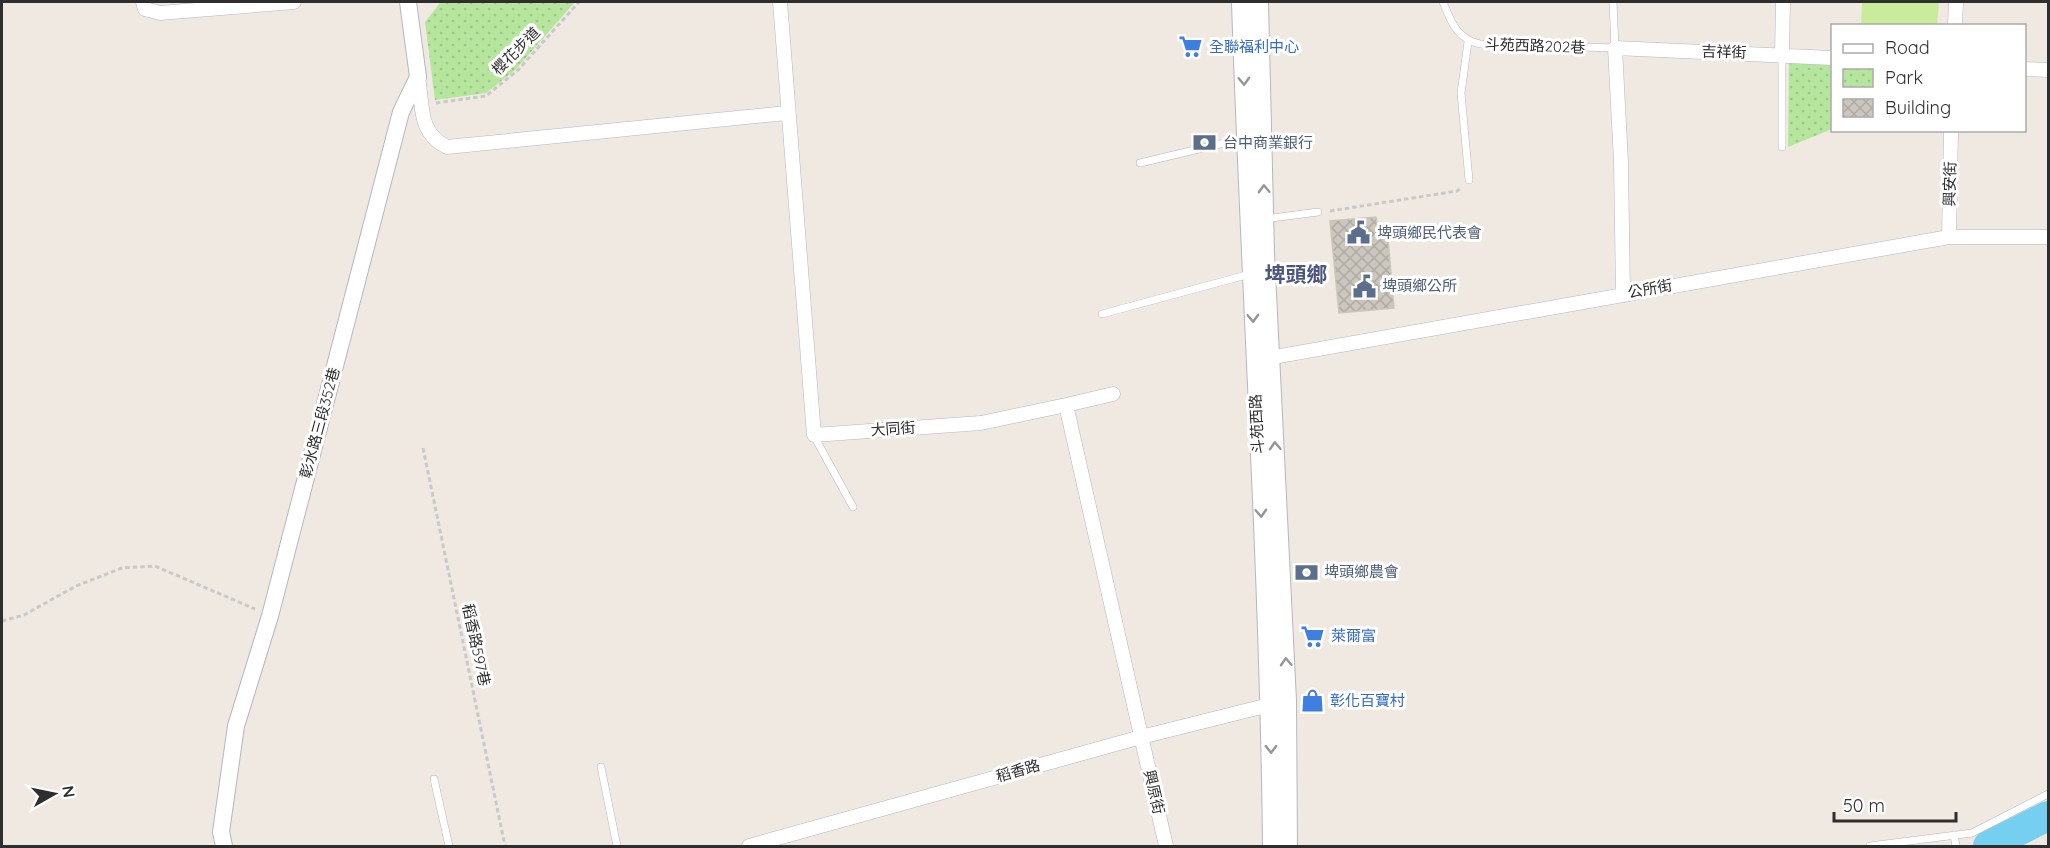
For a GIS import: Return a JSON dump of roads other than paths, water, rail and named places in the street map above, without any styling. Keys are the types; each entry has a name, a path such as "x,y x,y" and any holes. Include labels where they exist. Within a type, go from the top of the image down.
{"main road":[{"name":"斗苑西路","path":"1241,2 1245,138 1256,218 1251,274 1262,359"},
{"name":"斗苑西路","path":"1259,2 1256,218 1288,846"},
{"name":"斗苑西路","path":"1272,846 1279,703"}],"street":[{"path":"143,2 145,9 160,13 294,2"},
{"path":"408,2 426,129 433,140 447,147 787,113"},
{"path":"780,2 814,435"},
{"path":"1782,54 1783,2"},
{"path":"1955,24 1956,2"},
{"path":"1615,48 1623,294"},
{"name":"吉祥街","path":"1615,48 1831,58"},
{"path":"2026,69 2049,70"},
{"name":"彰水路三段352巷","path":"224,846 221,832 236,726 270,616 401,112 418,77"},
{"name":"興安街","path":"1949,237 1951,132"},
{"name":"公所街","path":"1262,359 1949,237 2049,237"},
{"name":"大同街","path":"814,435 981,423 1113,394"},
{"path":"1065,405 1141,737"},
{"name":"稻香路","path":"750,846 1141,737 1279,703"},
{"name":"興原街","path":"1141,737 1166,846"}],"lane":[{"name":"斗苑西路202巷","path":"1443,2 1454,29 1468,42 1615,48"},
{"path":"1613,2 1615,48"},
{"path":"1468,42 1461,93 1463,139 1469,180"},
{"path":"1782,54 1782,147"},
{"path":"1140,163 1245,138"},
{"path":"1256,218 1318,212"},
{"path":"1102,314 1251,274"},
{"path":"814,435 853,507"},
{"path":"601,767 618,846"},
{"path":"434,778 449,846"},
{"path":"1870,846 1972,832 2049,794"},
{"path":"1954,835 1956,846"}],"waterway":[{"path":"1988,846 2048,816"}],"place":[{"name":"全聯福利中心","path":"1191,47"},
{"name":"台中商業銀行","path":"1205,143"},
{"name":"埤頭鄉民代表會","path":"1359,233"},
{"name":"埤頭鄉公所","path":"1364,286"},
{"name":"埤頭鄉農會","path":"1306,572"},
{"name":"萊爾富","path":"1313,636"},
{"name":"彰化百寶村","path":"1312,701"}],"district":[{"name":"埤頭鄉","path":"1296,275"}]}
